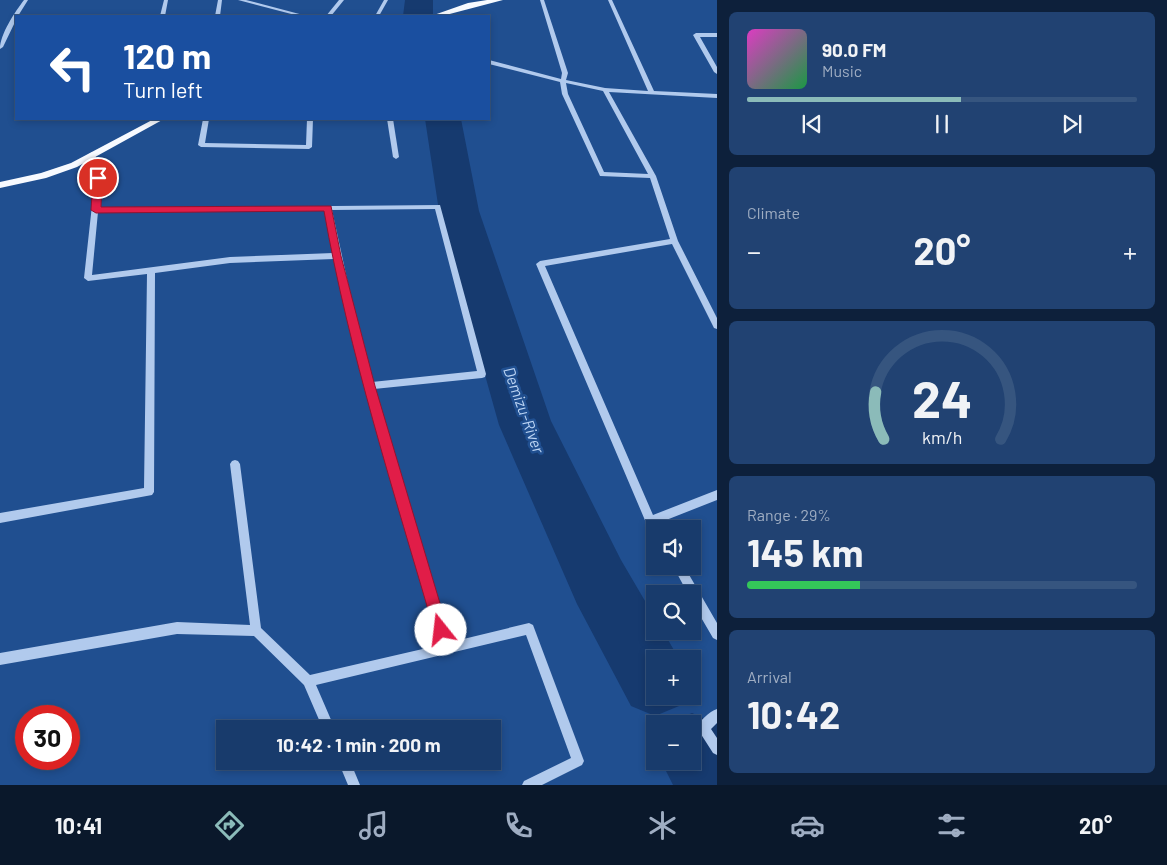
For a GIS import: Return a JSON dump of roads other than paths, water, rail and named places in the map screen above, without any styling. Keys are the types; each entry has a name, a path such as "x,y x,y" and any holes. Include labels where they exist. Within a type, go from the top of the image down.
{"main road":[{"path":"438,15 471,5 499,0"},
{"path":"0,186 66,168 156,120"}],"street":[{"path":"16,15 26,0"},
{"path":"162,15 166,0"},
{"path":"218,15 220,0"},
{"path":"240,0 300,15"},
{"path":"329,15 342,0"},
{"path":"378,15 386,0"},
{"path":"542,0 565,72 563,81 565,94 602,174 653,176"},
{"path":"610,0 652,93"},
{"path":"0,47 15,18"},
{"path":"717,35 696,35 717,72"},
{"path":"490,62 605,90 717,96"},
{"path":"605,90 653,176 674,241 717,326"},
{"path":"206,120 201,144 309,147 310,120"},
{"path":"390,120 396,157"},
{"path":"92,154 98,178 88,278 230,260 337,256"},
{"path":"96,210 438,207 482,374 369,386"},
{"path":"328,208 337,256 369,386 447,649"},
{"path":"652,520 540,264 674,241"},
{"path":"0,518 149,492 151,271"},
{"path":"236,464 256,631 308,681 325,720"},
{"path":"664,520 717,495"},
{"path":"683,575 717,634"},
{"path":"0,659 177,628 256,631"},
{"path":"308,681 529,630 578,761 528,785"},
{"path":"717,715 703,728 717,750"},
{"path":"348,770 354,785"}],"waterway":[{"name":"Demizu-River","path":"418,15 419,0"},
{"name":"Demizu-River","path":"443,120 459,211 526,425 599,582 646,666"},
{"name":"Demizu-River","path":"701,764 713,785"}]}
